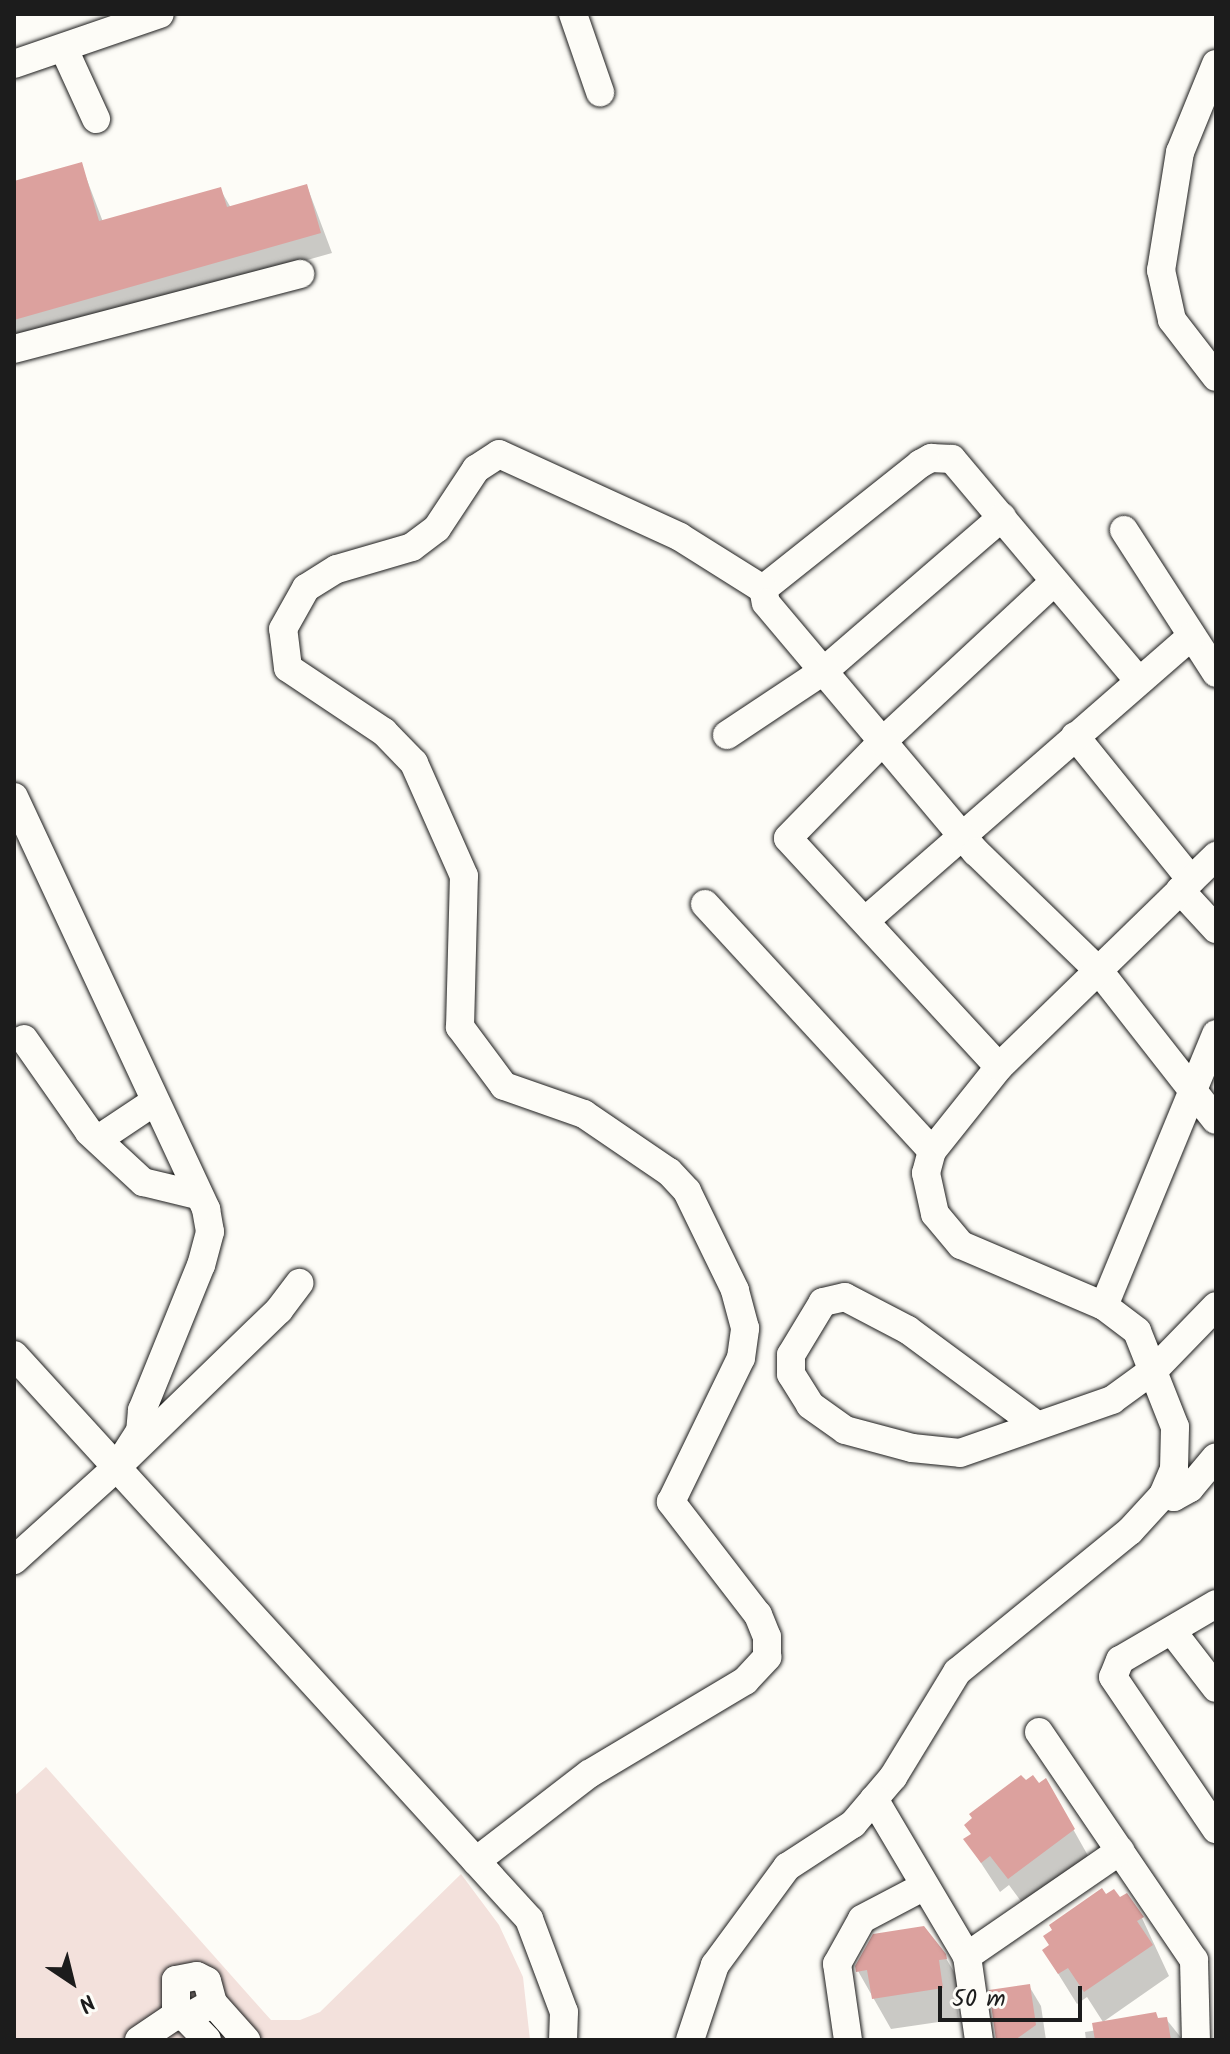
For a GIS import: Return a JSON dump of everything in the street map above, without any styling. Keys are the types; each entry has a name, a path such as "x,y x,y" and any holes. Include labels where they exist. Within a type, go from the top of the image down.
{"street":[{"path":"14,64 160,14"},
{"path":"573,14 600,92"},
{"path":"64,49 96,119"},
{"path":"1216,64 1180,152 1161,270 1172,320 1216,377"},
{"path":"14,349 300,274"},
{"path":"476,1861 589,1774 745,1681 767,1657 767,1637 758,1615 671,1502 741,1358 745,1328 735,1290 678,1182 584,1114 504,1086 460,1027 464,876 443,820 414,763 384,732 288,668 283,629 306,588 337,569 412,547 437,528 476,469 499,454 680,537 763,589 766,603 963,836 1099,971 1216,1120"},
{"path":"763,589 931,458 960,464 1054,582 1137,679"},
{"path":"727,735 825,670 1002,517"},
{"path":"1124,530 1216,673"},
{"path":"999,1067 788,838 884,740 1054,582"},
{"path":"866,920 1137,679 1192,636"},
{"path":"1075,736 1216,929"},
{"path":"14,797 154,1102 197,1179 197,1195 206,1209 210,1232 201,1265 142,1410 140,1431 117,1467"},
{"path":"690,2040 715,1965 787,1867 853,1824 874,1799 957,1672 1130,1531 1163,1495 1176,1447 1156,1368 1137,1331 1104,1306 961,1245 947,1233 928,1194 932,1151 999,1067 1216,856"},
{"path":"705,904 932,1151"},
{"path":"1104,1306 1190,1090 1216,1034"},
{"path":"24,1039 89,1132 100,1138 143,1182 197,1195"},
{"path":"100,1138 154,1102"},
{"path":"14,1560 117,1467 279,1310 299,1283"},
{"path":"1034,1423 908,1330 845,1297 823,1302 791,1355 791,1374 810,1405 865,1439 960,1453 1034,1423 1112,1400 1156,1368 1216,1306"},
{"path":"14,1355 529,1919 564,2012 563,2040"},
{"path":"1163,1495 1174,1497 1190,1488 1216,1457"},
{"path":"1216,1604 1120,1660 1113,1677 1216,1829"},
{"path":"1172,1631 1216,1688"},
{"path":"1039,1732 1194,1960 1196,2040"},
{"path":"874,1799 923,1887 967,1956 979,2040"},
{"path":"967,1956 1120,1851"},
{"path":"848,2040 837,1964 862,1919 923,1887"},
{"path":"207,2040 181,2016 172,1991 186,1975 207,1981 213,2003 246,2040"},
{"path":"139,2040 181,2016 213,2003"}],"shaded area":[{"path":"46,1767 271,2020 300,2020 320,2012 461,1874 499,1925 523,1977 530,2040 14,2040 14,1796"}],"building":[{"path":"82,162 99,221 221,187 227,207 307,184 321,233 14,320 14,181"},
{"path":"1021,1775 1026,1780 1033,1775 1039,1783 1046,1778 1075,1829 1008,1879 990,1856 981,1863 963,1839 971,1834 964,1825 972,1818 969,1814"},
{"path":"1102,1888 1106,1894 1114,1889 1120,1897 1127,1893 1144,1917 1137,1921 1153,1945 1084,1992 1068,1968 1058,1974 1042,1950 1049,1945 1043,1936 1052,1930 1049,1925"},
{"path":"924,1926 946,1954 947,1959 939,1960 943,1988 872,1999 867,1970 856,1972 855,1966 873,1934"},
{"path":"1030,1984 1036,2025 1015,2040 996,2040 989,1990"},
{"path":"1156,2012 1158,2018 1167,2017 1171,2040 1095,2040 1092,2023"}]}
